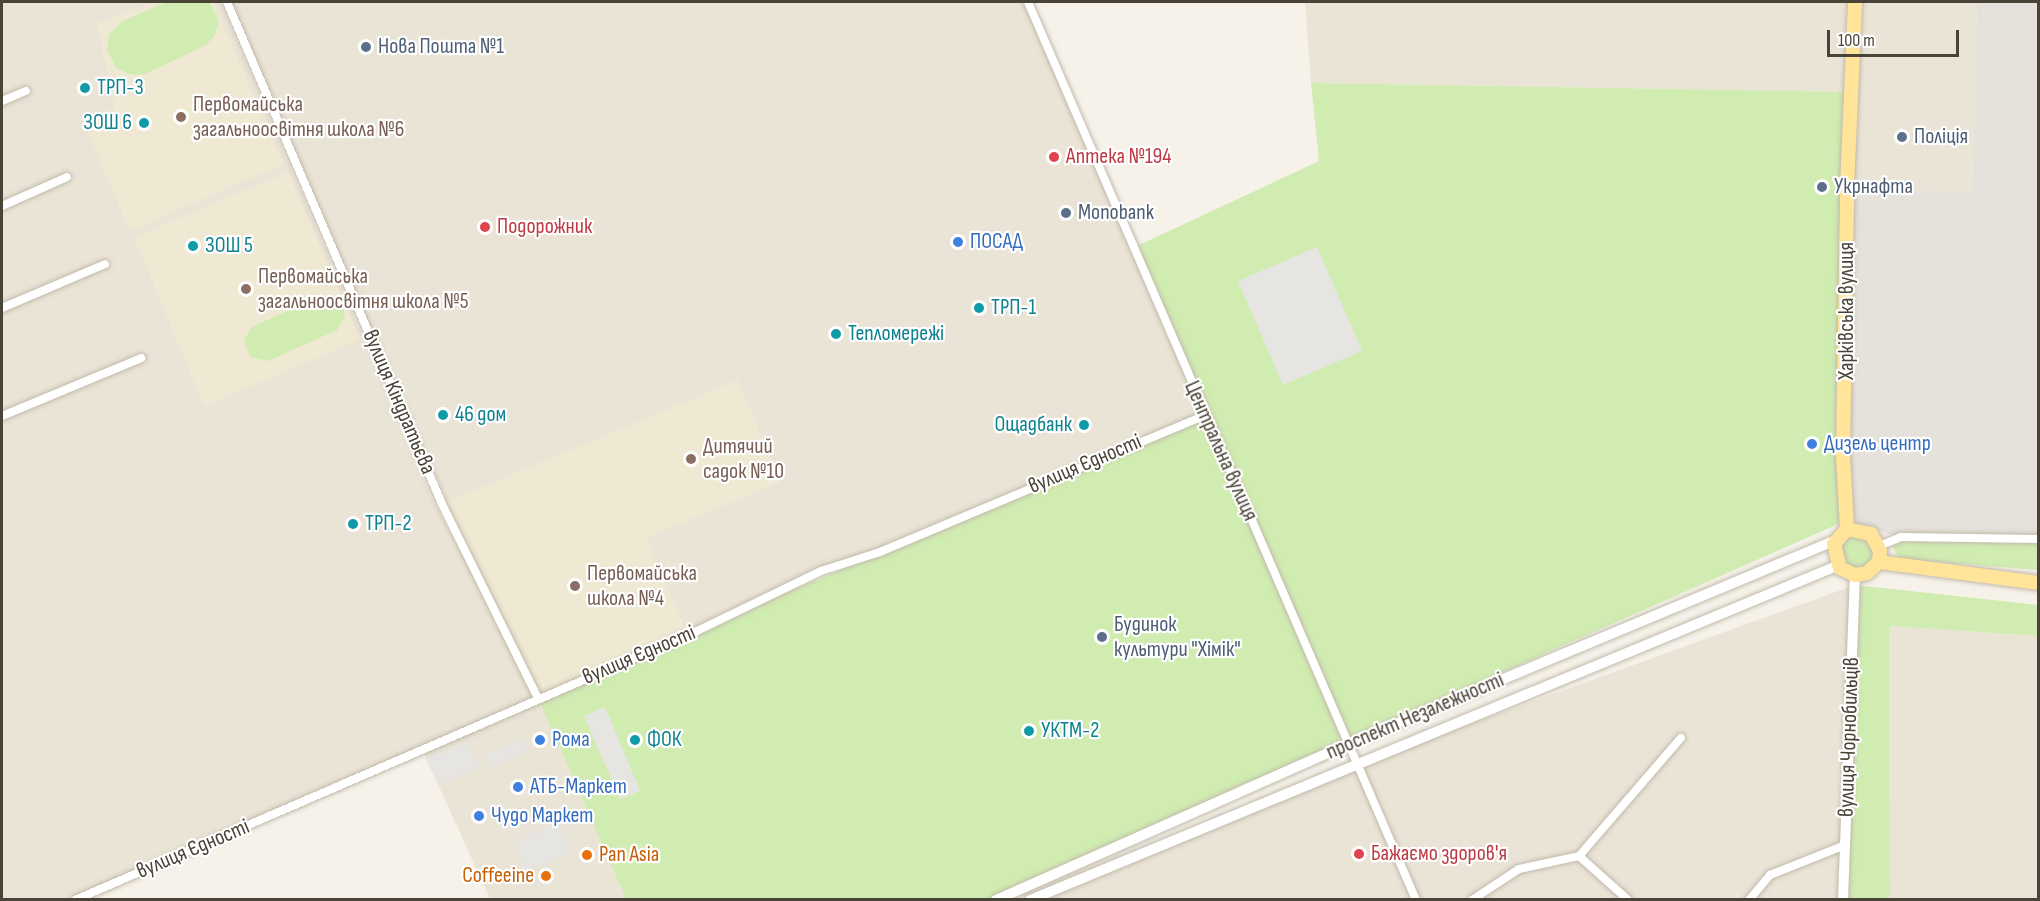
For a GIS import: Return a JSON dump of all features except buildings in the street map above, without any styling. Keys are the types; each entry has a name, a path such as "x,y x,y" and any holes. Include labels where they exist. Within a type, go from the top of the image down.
{"main road":[{"name":"Харківська вулиця","path":"1847,528 1843,455 1847,187 1855,2"},
{"path":"1847,528 1864,531 1879,546 1879,562 1867,573 1856,575 1839,566 1834,552 1836,540 1847,528"},
{"path":"1879,562 2038,583"}],"street":[{"name":"вулиця Кіндратьєва","path":"227,2 442,504 538,698"},
{"name":"Центральна вулиця","path":"1028,2 1204,416 1350,743 1416,900"},
{"path":"2,101 26,91"},
{"path":"2,206 67,177"},
{"path":"2,308 105,264"},
{"path":"2,416 141,358"},
{"name":"вулиця Єдності","path":"75,900 697,631 821,571 880,552 1204,416"},
{"path":"1879,546 1901,537 2038,539"},
{"name":"проспект Незалежності","path":"996,900 1350,743 1836,540"},
{"name":"проспект Незалежності","path":"1030,900 1839,566"},
{"name":"вулиця Чорнобильців","path":"1843,900 1856,575"},
{"path":"1472,900 1519,869 1579,856 1681,738"},
{"path":"1749,900 1770,875 1845,845"},
{"path":"1579,856 1628,900"}],"shaded area":[{"path":"2,2 220,2 433,501 531,684 343,271 227,2 1027,2 1204,416 880,552 821,571 539,699 626,899 490,899 422,749 75,899 2,900"},
{"name":"Первомайська загальноосвітня школа №6","path":"150,2 213,2 283,164 130,231 84,123 115,110 97,24"},
{"path":"1305,2 1977,2 1972,193 1847,187 1852,92 1311,83"},
{"path":"1977,2 2038,2 2038,539 1901,537 1845,521 1847,187 1972,193"},
{"name":"Первомайська загальноосвітня школа №5","path":"288,172 360,340 204,406 134,237"},
{"path":"1317,247 1362,351 1283,385 1238,281"},
{"name":"Первомайська школа №4","path":"738,380 780,482 646,538 688,635 538,698 442,504"},
{"path":"1855,585 1843,899 1039,900 1359,764"},
{"path":"1889,626 2038,636 2038,899 1890,899"},
{"path":"605,707 640,791 620,799 584,716"},
{"path":"521,737 527,751 491,767 485,754"},
{"path":"467,740 479,767 438,785 426,759"},
{"path":"558,822 571,852 526,872 513,843"}],"green space":[{"path":"167,2 209,2 219,20 215,35 206,45 145,74 133,75 117,69 107,50 109,34 123,21"},
{"path":"1311,83 1852,92 1845,521 989,899 626,899 538,698 1204,416 1137,246 1319,161"},
{"path":"321,296 333,297 343,306 345,317 337,330 268,361 250,357 244,340 252,327"},
{"path":"1865,531 1879,562 1847,573 1834,544 1840,534"},
{"path":"1901,537 2038,539 2038,570 1900,559 1889,542"},
{"path":"1855,585 2038,605 2038,636 1889,626 1890,899 1843,900"}],"place":[{"name":"Нова Пошта №1","path":"366,47"},
{"name":"ТРП-3","path":"85,88"},
{"name":"Первомайська загальноосвітня школа №6","path":"181,117"},
{"name":"ЗОШ 6","path":"144,123"},
{"name":"Поліція","path":"1902,137"},
{"name":"Аптека №194","path":"1054,157"},
{"name":"Укрнафта","path":"1822,187"},
{"name":"Monobank","path":"1066,213"},
{"name":"Подорожник","path":"485,227"},
{"name":"ПОСАД","path":"958,242"},
{"name":"ЗОШ 5","path":"193,246"},
{"name":"Первомайська загальноосвітня школа №5","path":"246,289"},
{"name":"ТРП-1","path":"979,308"},
{"name":"Тепломережі","path":"836,334"},
{"name":"46 дом","path":"443,415"},
{"name":"Ощадбанк","path":"1084,425"},
{"name":"Дизель центр","path":"1812,444"},
{"name":"Дитячий садок №10","path":"691,459"},
{"name":"ТРП-2","path":"353,524"},
{"name":"Первомайська школа №4","path":"575,586"},
{"name":"Будинок культури \"Хімік\"","path":"1102,637"},
{"name":"УКТМ-2","path":"1029,731"},
{"name":"Рома","path":"540,740"},
{"name":"ФОК","path":"635,740"},
{"name":"АТБ-Маркет","path":"518,787"},
{"name":"Чудо Маркет","path":"479,816"},
{"name":"Бажаємо здоров'я","path":"1359,854"},
{"name":"Pan Asia","path":"587,855"},
{"name":"Coffeeine","path":"546,876"}]}
